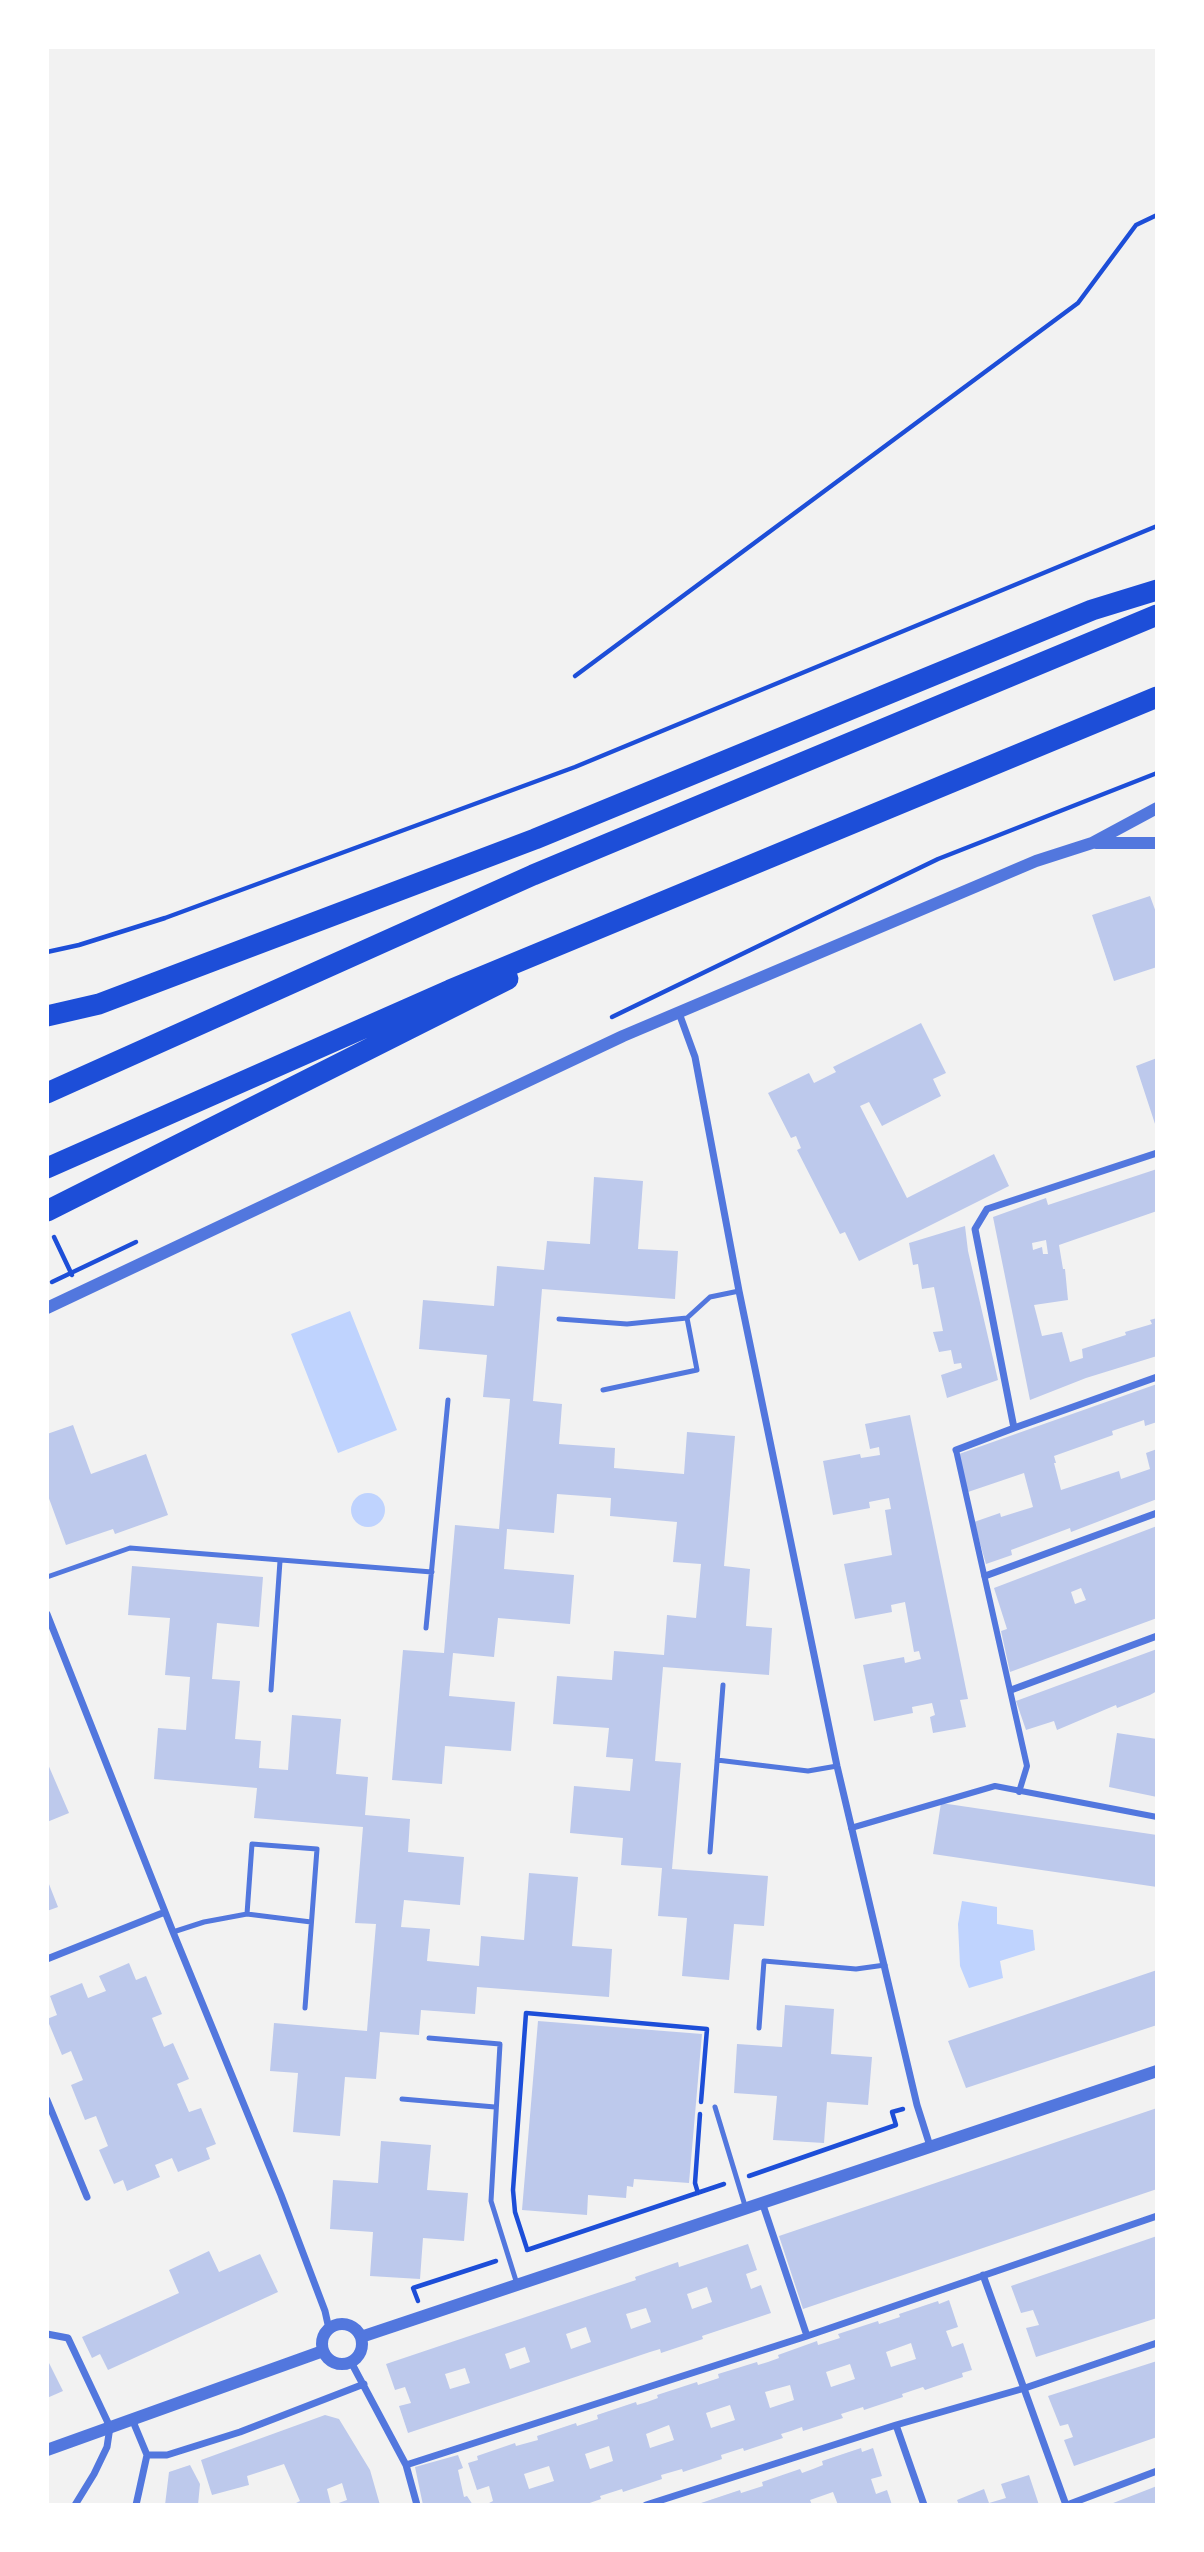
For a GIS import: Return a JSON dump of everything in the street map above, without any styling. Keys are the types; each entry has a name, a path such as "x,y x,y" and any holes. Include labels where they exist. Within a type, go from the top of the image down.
{"highway":[{"path":"47,1016 99,1004 536,839 1092,610 1157,590"},
{"path":"47,1093 533,875 1157,615"},
{"path":"47,1168 450,990 1157,697"},
{"path":"47,1213 640,913"}],"street":[{"path":"47,1308 623,1037 1036,861 1092,843 1157,808"},
{"path":"1092,843 1157,843"},
{"path":"679,1013 695,1057 739,1291 836,1766 917,2105 930,2147"},
{"path":"1014,1428 975,1229 987,1209 1157,1153"},
{"path":"1019,1792 1027,1766 956,1450 1157,1377"},
{"path":"985,1576 1157,1513"},
{"path":"47,1614 173,1932 281,2194 323,2304 329,2329"},
{"path":"1011,1690 1157,1636"},
{"path":"851,1828 995,1786 1157,1817"},
{"path":"47,1959 165,1912"},
{"path":"361,2337 763,2205 1157,2071"},
{"path":"47,2100 87,2197"},
{"path":"763,2205 807,2336"},
{"path":"406,2465 807,2336 1157,2216"},
{"path":"983,2275 1066,2505 1157,2471"},
{"path":"337,2325 356,2329 361,2337 359,2356 351,2362 335,2363 327,2358 323,2351 322,2343 329,2329 337,2325"},
{"path":"47,2334 68,2338 110,2427 107,2447 75,2505"},
{"path":"646,2505 896,2425 1025,2388 1157,2343"},
{"path":"47,2450 323,2351"},
{"path":"351,2362 406,2465 417,2505"},
{"path":"147,2455 167,2455 240,2432 364,2384"},
{"path":"132,2419 147,2455 136,2505"},
{"path":"896,2425 925,2505"}],"lane":[{"path":"559,1319 627,1324 687,1318 710,1297 739,1291"},
{"path":"603,1390 697,1370 687,1318"},
{"path":"426,1628 448,1400"},
{"path":"47,1577 130,1548 432,1572"},
{"path":"271,1690 280,1561"},
{"path":"709,1852 723,1685"},
{"path":"717,1760 808,1771 836,1766"},
{"path":"247,1914 252,1844 317,1849 305,2008"},
{"path":"173,1932 204,1922 247,1914 311,1922"},
{"path":"759,2028 764,1961 856,1969 885,1965"},
{"path":"429,2038 500,2044 491,2201 517,2284"},
{"path":"402,2099 495,2107"},
{"path":"715,2107 746,2209"}],"path":[{"path":"575,676 1078,303 1136,225 1157,215"},
{"path":"47,952 79,945 165,918 575,767 1157,526"},
{"path":"54,1237 80,1292"},
{"path":"47,1284 71,1273"},
{"path":"527,2249 515,2212 513,2190 526,2013 533,2011 707,2029 695,2183 698,2193"},
{"path":"413,2288 896,2125 892,2112 917,2105"}],"water":[{"path":"350,1311 397,1430 338,1453 291,1334"},
{"path":"368,1493 380,1498 385,1510 380,1522 368,1527 356,1522 351,1510 356,1498"},
{"path":"962,1901 997,1907 997,1924 1033,1930 1035,1950 1000,1961 1003,1978 969,1988 960,1966 958,1924"}],"building":[{"path":"1150,896 1157,915 1157,967 1114,981 1092,915"},
{"path":"921,1023 946,1073 933,1079 941,1096 882,1126 869,1102 860,1106 907,1198 994,1154 1009,1186 859,1261 845,1232 840,1234 797,1150 801,1148 796,1136 791,1138 768,1093 809,1073 814,1083 836,1072 833,1067"},
{"path":"1157,1058 1157,1127 1156,1127 1136,1066"},
{"path":"1157,1169 1157,1211 1059,1245 1068,1300 1034,1305 1042,1336 1062,1332 1070,1362 1083,1358 1082,1349 1126,1335 1125,1332 1152,1324 1150,1320 1157,1318 1157,1356 1086,1378 1030,1400 993,1217 1046,1198 1048,1205","holes":["1046,1240 1048,1254 1043,1254 1042,1247 1033,1250 1032,1243"]},
{"path":"594,1177 643,1181 638,1249 678,1251 675,1299 542,1289 533,1401 562,1404 559,1444 615,1448 614,1468 684,1474 687,1432 735,1436 724,1566 750,1569 746,1626 772,1628 769,1675 663,1667 655,1761 681,1763 672,1869 768,1876 764,1926 734,1924 729,1980 682,1976 687,1918 658,1916 662,1868 621,1865 623,1838 570,1833 574,1786 630,1791 633,1759 606,1757 609,1728 553,1724 557,1676 612,1680 614,1651 664,1655 667,1615 696,1618 701,1564 673,1562 677,1522 610,1516 611,1498 557,1494 554,1533 507,1529 504,1569 574,1575 570,1624 498,1618 494,1657 453,1653 449,1696 515,1702 511,1751 445,1746 442,1784 392,1780 403,1650 444,1653 455,1525 499,1529 510,1399 483,1397 487,1355 419,1349 423,1300 494,1306 497,1266 544,1270 547,1241 590,1244"},
{"path":"965,1226 968,1251 998,1380 947,1398 941,1375 962,1368 961,1363 954,1364 951,1350 939,1352 933,1332 943,1331 934,1287 922,1289 918,1264 913,1265 909,1243"},
{"path":"1157,1384 1157,1422 1145,1426 1144,1420 1112,1431 1113,1435 1054,1456 1054,1463 1061,1490 1119,1471 1121,1479 1150,1469 1146,1453 1157,1449 1157,1499 1071,1532 1070,1528 1011,1550 1012,1555 986,1564 974,1522 1000,1513 1001,1517 1033,1507 1024,1473 968,1492 959,1454"},
{"path":"910,1415 968,1699 960,1700 966,1727 933,1733 930,1717 935,1715 932,1703 912,1707 913,1713 874,1721 863,1665 904,1657 905,1663 921,1659 919,1651 914,1652 905,1602 891,1605 892,1612 855,1619 844,1564 892,1555 885,1510 891,1509 889,1498 869,1502 870,1508 833,1515 823,1461 860,1454 861,1458 880,1455 879,1447 870,1449 865,1424"},
{"path":"73,1425 91,1474 146,1454 168,1515 115,1534 113,1529 66,1545 47,1493 47,1434"},
{"path":"1157,1526 1157,1618 1010,1672 1001,1631 1007,1629 994,1588","holes":["1081,1588 1086,1600 1075,1604 1071,1592"]},
{"path":"132,1566 263,1577 259,1627 217,1623 212,1679 240,1681 235,1739 261,1741 259,1768 288,1770 292,1715 341,1719 336,1774 368,1777 365,1815 410,1819 408,1852 464,1857 460,1905 404,1900 401,1927 430,1929 427,1961 479,1966 481,1936 524,1940 529,1873 578,1877 572,1946 612,1949 609,1997 477,1987 475,2014 421,2010 419,2035 380,2032 376,2079 345,2077 340,2136 293,2132 298,2073 270,2071 274,2023 367,2031 376,1924 355,1923 363,1827 254,1818 257,1788 154,1779 158,1728 186,1730 190,1677 165,1675 170,1618 128,1615"},
{"path":"1157,1649 1157,1691 1057,1730 1054,1721 1026,1730 1016,1701"},
{"path":"1117,1733 1157,1739 1157,1797 1109,1787"},
{"path":"47,1762 69,1813 47,1822"},
{"path":"941,1803 1157,1835 1157,1887 933,1854"},
{"path":"47,1879 58,1907 47,1911"},
{"path":"129,1963 136,1980 146,1976 162,2014 152,2018 164,2047 173,2043 189,2079 177,2084 189,2112 201,2108 216,2144 206,2148 210,2159 178,2172 172,2158 155,2165 160,2177 127,2191 123,2180 114,2184 99,2150 108,2146 96,2116 85,2120 71,2085 83,2080 71,2051 62,2055 47,2019 57,2015 50,1996 82,1983 88,1998 106,1991 99,1976"},
{"path":"1157,1970 1157,2025 966,2088 948,2041"},
{"path":"785,2005 834,2009 831,2054 872,2057 868,2105 827,2102 824,2143 773,2140 777,2096 734,2093 737,2044 782,2047"},
{"path":"538,2021 702,2034 689,2183 634,2179 633,2187 627,2186 626,2198 588,2195 587,2215 522,2210"},
{"path":"1157,2108 1157,2189 803,2309 779,2236"},
{"path":"381,2141 431,2145 427,2190 468,2193 464,2241 423,2238 420,2279 370,2276 373,2232 330,2229 333,2180 378,2183"},
{"path":"1157,2236 1157,2318 1036,2357 1026,2328 1039,2325 1033,2310 1021,2313 1011,2286"},
{"path":"748,2244 757,2270 746,2274 751,2289 761,2285 771,2313 661,2353 660,2349 650,2352 408,2433 399,2406 411,2403 405,2387 395,2390 386,2364 636,2280 635,2277 678,2262 679,2267","holes":["707,2287 712,2302 692,2309 687,2294","646,2308 651,2322 631,2329 626,2314","586,2327 591,2342 571,2349 566,2334","525,2347 530,2362 510,2369 505,2354","465,2368 470,2383 450,2389 445,2374"]},
{"path":"209,2251 219,2272 260,2254 278,2292 108,2370 100,2354 92,2358 82,2337 179,2293 169,2270"},
{"path":"949,2300 958,2327 946,2331 952,2347 963,2343 972,2370 962,2373 963,2377 925,2390 923,2387 902,2394 903,2397 864,2410 863,2407 841,2414 843,2418 803,2431 802,2427 781,2434 783,2438 744,2451 743,2448 721,2455 722,2459 683,2472 682,2469 661,2475 662,2479 623,2492 622,2489 600,2496 601,2499 584,2505 485,2505 493,2501 489,2486 477,2490 468,2463 478,2460 477,2456 515,2443 516,2446 538,2440 537,2436 598,2419 597,2415 636,2402 637,2405 647,2402 658,2398 657,2395 697,2382 698,2385 719,2378 718,2374 757,2362 758,2365 768,2362 779,2358 778,2355 817,2341 818,2345 840,2338 838,2334 878,2321 879,2324 938,2301 939,2304","holes":["911,2343 916,2359 891,2367 886,2352","850,2364 855,2379 831,2387 826,2372","790,2385 794,2400 770,2408 765,2392","730,2405 735,2420 711,2428 706,2413","669,2425 674,2440 650,2448 646,2434","609,2446 613,2461 590,2469 585,2454","549,2466 554,2481 529,2489 524,2474"]},
{"path":"47,2359 63,2391 47,2398"},
{"path":"1157,2361 1157,2437 1074,2466 1064,2440 1073,2437 1068,2424 1060,2426 1048,2396"},
{"path":"325,2415 339,2419 370,2470 380,2505 333,2505 347,2500 342,2483 327,2489 331,2505 292,2505 300,2501 284,2464 247,2476 249,2485 212,2495 201,2460"},
{"path":"861,2448 862,2452 873,2448 882,2476 871,2479 876,2494 887,2490 892,2505 838,2505 833,2492 810,2500 812,2505 701,2503 740,2490 741,2493 763,2486 762,2482 800,2469 802,2473 823,2465 822,2461"},
{"path":"458,2455 463,2468 458,2470 464,2497 467,2496 473,2505 423,2505 415,2467"},
{"path":"190,2465 200,2484 198,2505 165,2505 169,2472"},
{"path":"1029,2475 1039,2505 959,2505 957,2500 984,2489 989,2503 1006,2498 1001,2484"},
{"path":"1157,2486 1157,2505 1108,2505"}]}
